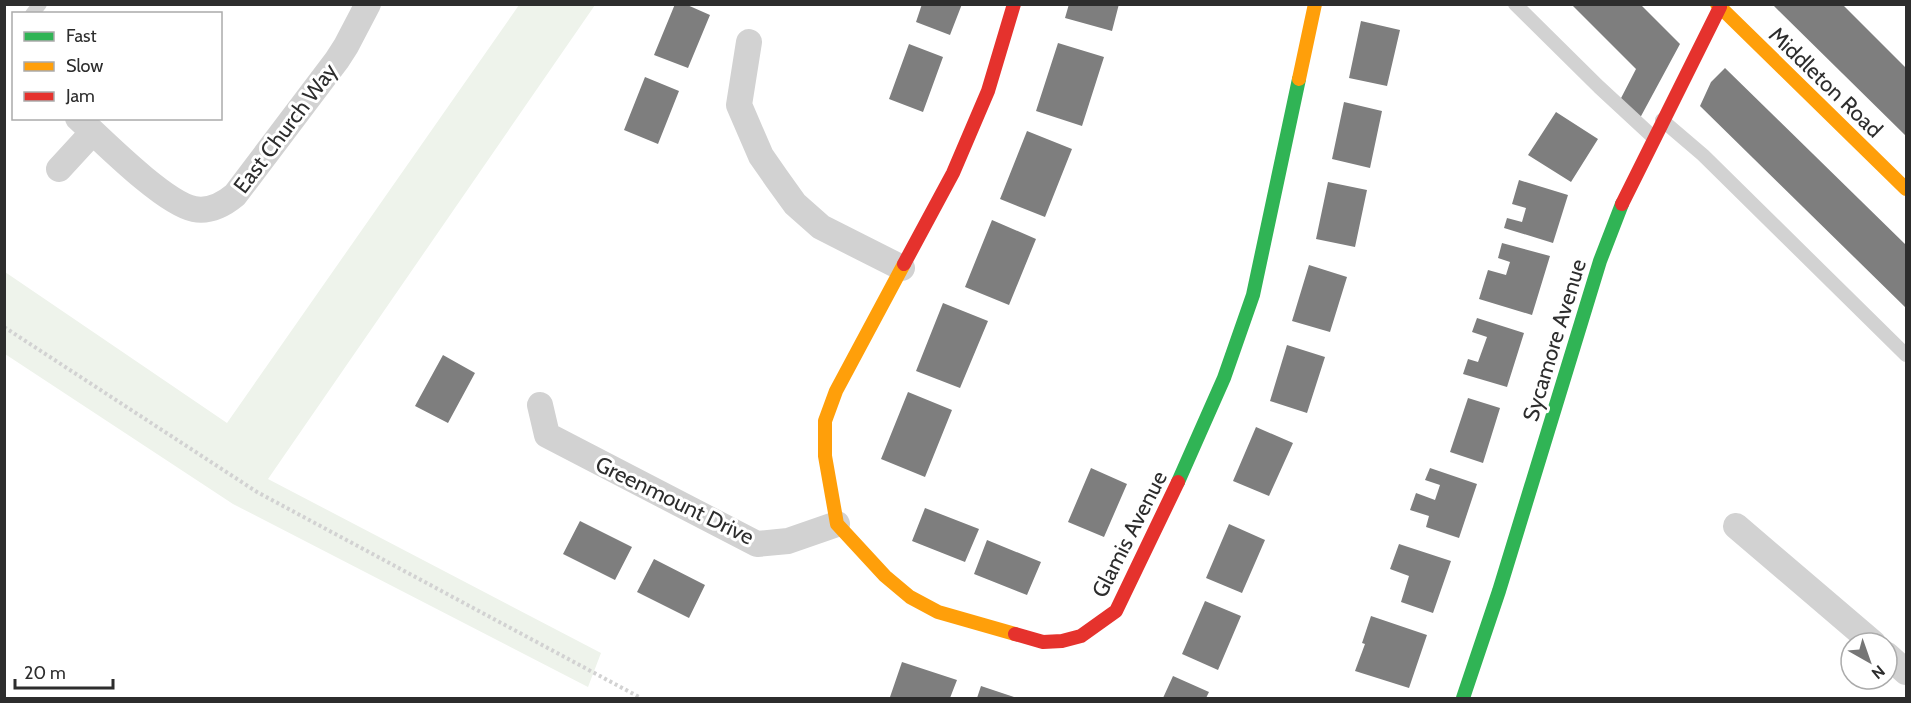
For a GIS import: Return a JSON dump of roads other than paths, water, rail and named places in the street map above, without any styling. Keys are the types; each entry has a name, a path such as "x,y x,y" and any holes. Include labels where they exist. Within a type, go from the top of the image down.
{"street":[{"name":"East Church Way","path":"59,169 86,125 149,181 183,206 204,210 227,202 235,195 324,78 346,46 368,4"},
{"path":"837,524 825,456 825,421 836,392 953,172 988,92 1014,4"},
{"name":"Glamis Avenue","path":"837,524 885,576 910,597 938,612 1043,642 1062,641 1080,636 1116,611 1180,478 1224,378 1253,296 1315,4"},
{"name":"Sycamore Avenue","path":"1463,699 1499,591 1600,261 1627,192 1719,6"},
{"name":"Middleton Road","path":"1719,6 1906,189"},
{"path":"749,42 739,105 761,156 795,204 821,227 902,268"},
{"name":"Greenmount Drive","path":"540,405 547,435 757,544 788,541 837,524"},
{"path":"1736,526 1859,631"}],"lane":[{"path":"1515,4 1653,137"},
{"path":"1662,120 1703,155 1906,355"}]}
